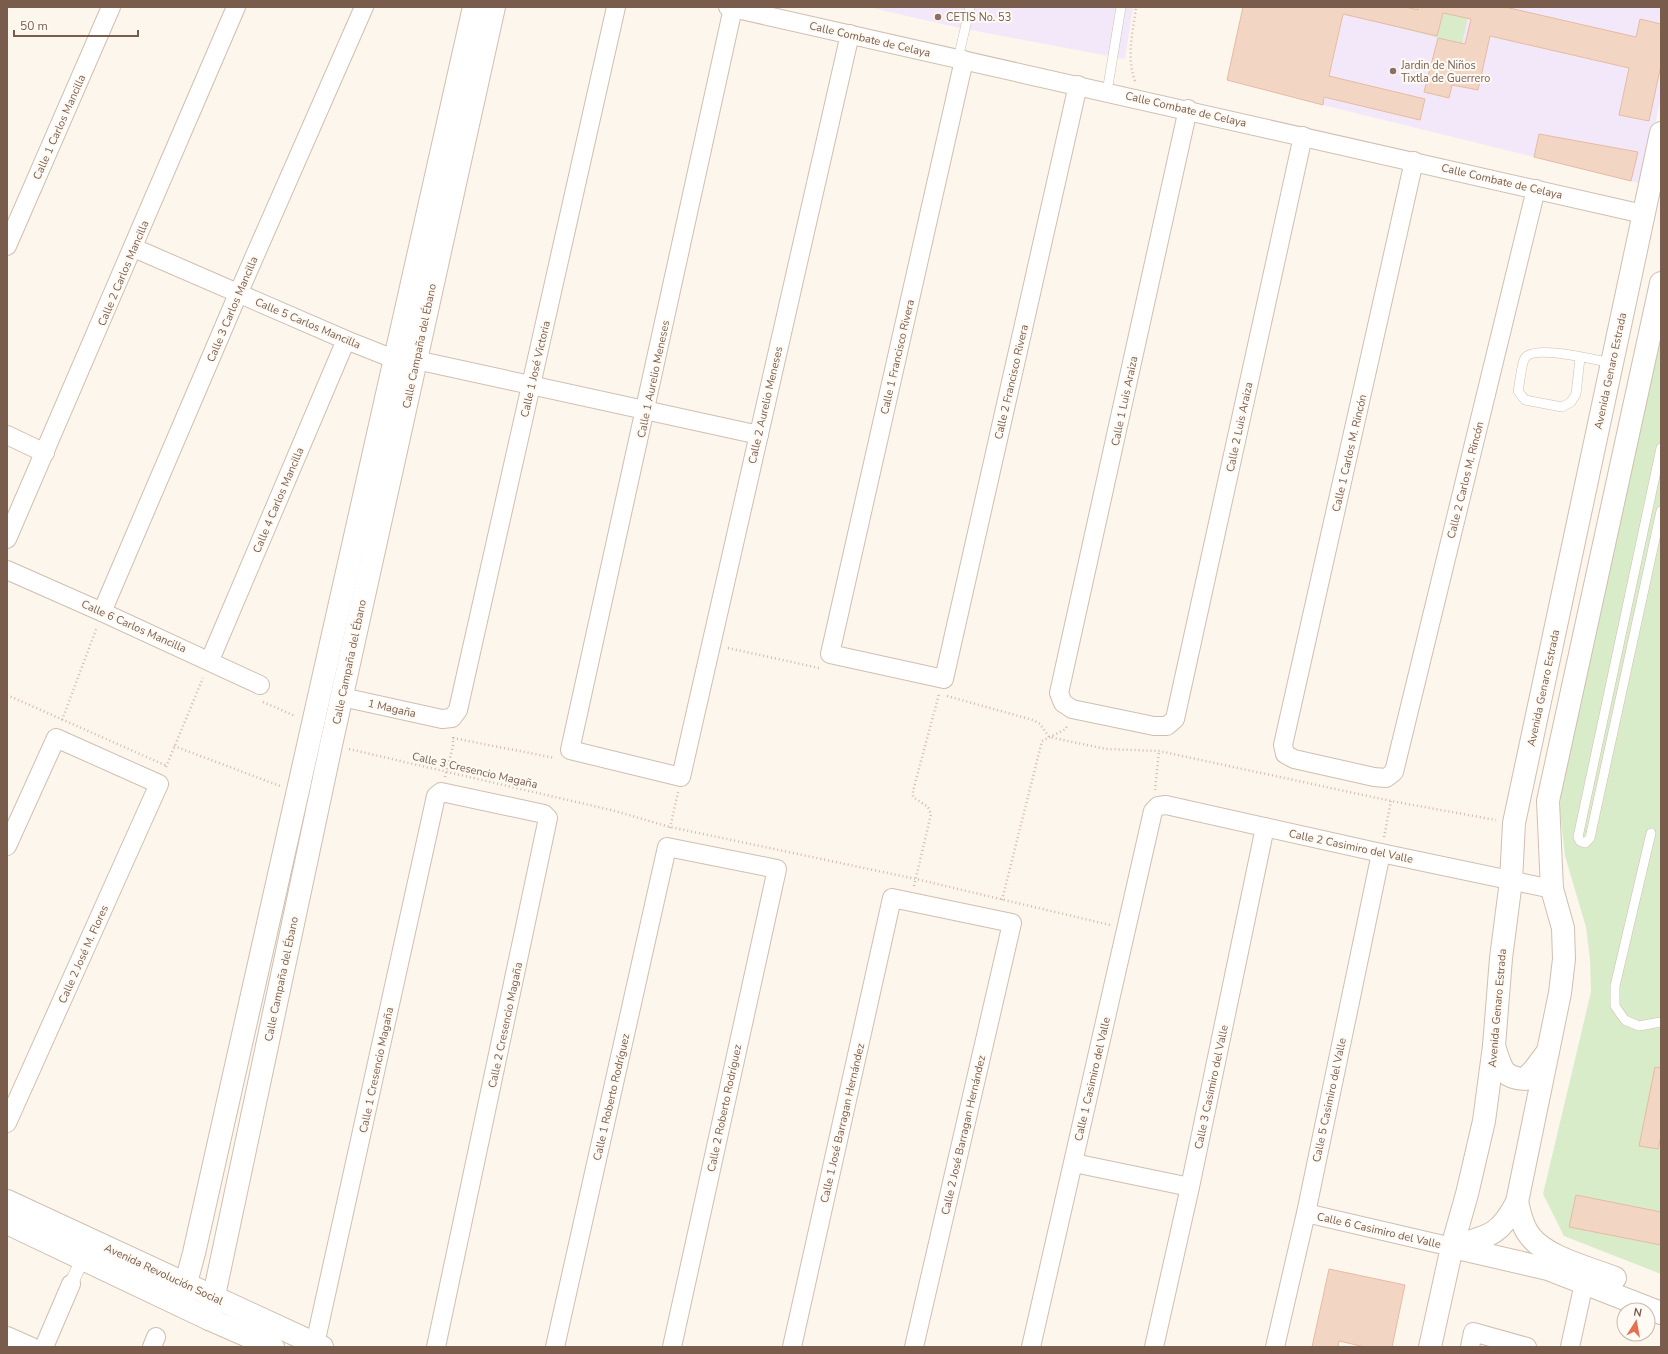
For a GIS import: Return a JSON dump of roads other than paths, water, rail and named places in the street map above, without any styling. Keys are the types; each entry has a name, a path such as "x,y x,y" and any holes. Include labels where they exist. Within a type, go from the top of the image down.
{"street":[{"name":"Calle 1 Carlos Mancilla","path":"7,246 111,7"},
{"name":"Calle 2 Carlos Mancilla","path":"7,539 134,248 236,7"},
{"name":"Calle 3 Carlos Mancilla","path":"102,612 238,294 364,7"},
{"name":"Calle Campaña del Ébano","path":"183,1295 194,1253 474,7"},
{"name":"Calle Campaña del Ébano","path":"209,1319 331,745 494,7"},
{"name":"Calle 1 José Victoria","path":"447,719 458,710 616,7"},
{"name":"Calle Combate de Celaya","path":"731,8 1188,109 1643,214"},
{"name":"Calle 1 Aurelio Meneses","path":"681,776 570,750 646,410 731,8"},
{"name":"Calle 2 Aurelio Meneses","path":"681,776 850,34"},
{"name":"Calle 1 Francisco Rivera","path":"944,680 830,654 961,59"},
{"name":"Calle 2 Francisco Rivera","path":"944,680 1078,85"},
{"name":"Calle 1 Luis Araiza","path":"1072,709 1063,703 1059,693 1188,109"},
{"name":"Avenida Genaro Estrada","path":"1430,1347 1452,1247 1467,1194 1484,1121 1494,1046 1501,958 1511,881 1514,823 1661,133"},
{"name":"Calle 2 Luis Araiza","path":"1072,709 1154,726 1167,726 1175,719 1303,136"},
{"name":"Calle 1 Carlos M. Rincón","path":"1394,772 1386,778 1374,777 1294,759 1285,754 1283,745 1414,161"},
{"name":"Calle 2 Carlos M. Rincón","path":"1394,772 1536,189"},
{"name":"Calle 5 Carlos Mancilla","path":"134,248 238,294 394,359"},
{"path":"1452,1247 1485,1237 1500,1229 1508,1220 1517,1202 1560,993 1564,959 1563,928 1552,889 1548,801 1661,283"},
{"name":"Calle 4 Carlos Mancilla","path":"210,660 346,340"},
{"path":"416,360 758,436"},
{"path":"7,435 45,453"},
{"path":"355,534 377,538"},
{"name":"Calle 6 Carlos Mancilla","path":"7,570 210,660 260,685"},
{"name":"1 Magaña","path":"342,697 447,719"},
{"name":"Calle 2 José M. Flores","path":"7,846 56,738 159,784 7,1123"},
{"name":"Calle 1 Cresencio Magaña","path":"318,1345 439,794"},
{"name":"Calle 2 Cresencio Magaña","path":"436,1347 548,818 544,814 439,794"},
{"name":"Calle 2 Casimiro del Valle","path":"1155,809 1166,805 1552,889"},
{"name":"Calle 1 Casimiro del Valle","path":"1031,1347 1126,929 1155,809"},
{"name":"Calle 3 Casimiro del Valle","path":"1154,1347 1190,1187 1265,827"},
{"name":"Calle 1 Roberto Rodríguez","path":"555,1347 667,847 777,869"},
{"name":"Calle 5 Casimiro del Valle","path":"1275,1347 1306,1213 1381,853"},
{"name":"Calle 2 Roberto Rodríguez","path":"672,1347 777,869"},
{"name":"Calle 1 José Barragan Hernández","path":"792,1347 892,898 1005,921"},
{"name":"Calle 2 José Barragan Hernández","path":"914,1347 1005,921"},
{"path":"1494,1046 1502,1069 1508,1076 1525,1079 1548,1052"},
{"path":"1074,1163 1190,1187"},
{"name":"Avenida Revolución Social","path":"7,1201 183,1295 209,1319 273,1347"},
{"path":"1517,1202 1522,1222 1529,1235 1537,1244 1549,1252 1661,1296"},
{"name":"Calle 6 Casimiro del Valle","path":"1306,1213 1452,1247"},
{"name":"Avenida Revolución Social","path":"7,1223 83,1258 183,1295 213,1297 318,1345"},
{"path":"1452,1247 1548,1269 1661,1312"},
{"path":"194,1253 205,1262 220,1262"},
{"path":"44,1347 83,1258"},
{"path":"1570,1347 1584,1282"},
{"path":"7,1336 32,1347"},
{"path":"1472,1339 1527,1347"}],"lane":[{"path":"961,59 970,7"},
{"path":"1107,92 1120,7"},
{"path":"1580,358 1576,394 1571,402 1562,407 1525,400 1518,391 1525,358 1531,353 1544,351 1612,363"},
{"path":"1661,448 1578,837 1580,841 1585,843 1590,838 1592,830 1661,511"},
{"path":"1651,833 1615,986 1615,1006 1625,1020 1639,1026 1661,1022"}],"place":[{"name":"CETIS No. 53","path":"938,17"},
{"name":"Jardin de Niños Tixtla de Guerrero","path":"1393,71"}]}
